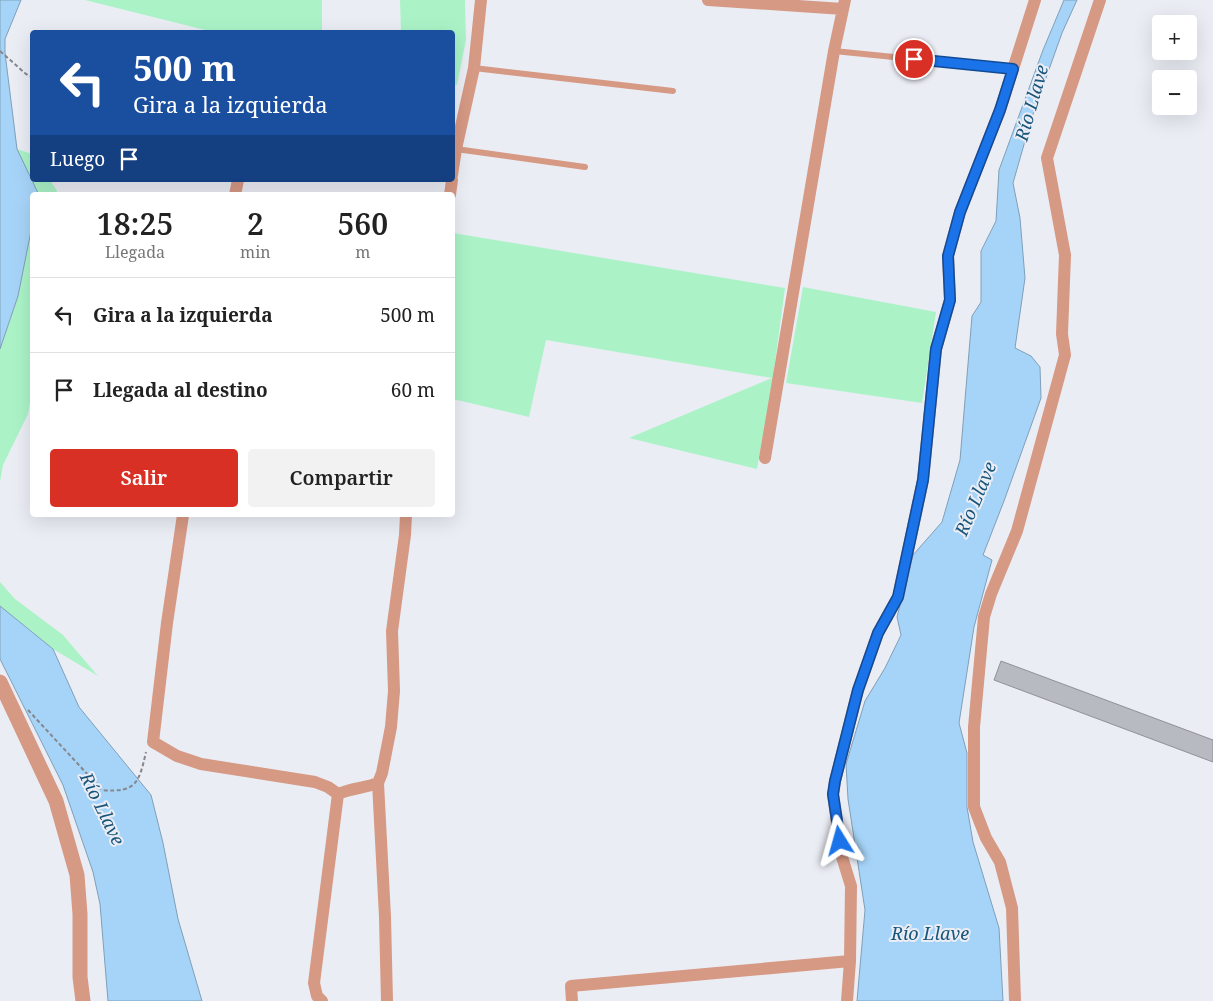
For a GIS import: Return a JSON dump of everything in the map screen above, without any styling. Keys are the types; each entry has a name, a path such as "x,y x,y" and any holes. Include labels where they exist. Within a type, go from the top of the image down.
{"street":[{"path":"455,156 474,68 481,0"},
{"path":"708,0 844,4 834,51 765,458"},
{"path":"847,1001 850,961 851,886 842,857 833,794 835,781 858,690 878,633 898,597 923,480 936,349 950,300 948,256 960,212 1000,110 1035,0"},
{"path":"1015,1001 1012,908 1000,862 986,838 974,808 974,727 984,617 991,594 1017,531 1065,355 1062,334 1065,255 1047,158 1100,0"},
{"path":"182,517 153,742 177,756 201,764 315,782 328,787 338,794"},
{"path":"387,1001 378,783 382,773 391,727 394,691 392,631 406,517"},
{"path":"0,682 56,801 77,875 80,914 80,977 83,1001"},
{"path":"338,794 350,789 378,783"},
{"path":"322,1001 317,996 314,983 338,794"},
{"path":"572,1001 571,986 850,961"}],"lane":[{"path":"834,51 1013,69"},
{"path":"474,68 673,91"},
{"path":"456,149 585,167"}],"path":[{"path":"0,51 30,76"},
{"path":"23,705 102,790 119,792 133,786 142,771 147,751 153,742"}],"green space":[{"path":"85,0 322,0 322,30 205,30"},
{"path":"400,0 465,0 466,40 457,85 455,84 455,30 401,30"},
{"path":"17,149 30,153 30,176"},
{"path":"33,182 51,182 57,191 57,192 38,192"},
{"path":"455,233 785,288 773,378 757,469 629,438 772,378 546,340 529,417 455,399"},
{"path":"30,236 30,402 28,414 3,465 0,482 0,349 18,296"},
{"path":"803,287 936,312 922,403 786,383"},
{"path":"0,582 15,599 63,635 98,676 53,649 0,606"}],"water":[{"path":"0,0 21,0 5,39 5,53 17,149 30,176 30,182 33,182 38,192 30,192 30,236 18,296 0,349"},
{"name":"Río Llave","path":"1064,0 1077,0 1062,33 1031,120 1013,183 1020,218 1025,278 1015,348 1031,356 1040,367 1041,398 983,555 992,560 974,627 959,723 967,753 967,807 973,842 999,928 1003,1001 857,1001 865,910 848,799 846,764 865,701 885,668 901,635 897,617 913,555 942,522 960,460 972,316 981,302 981,251 996,221 999,170 1043,50"},
{"name":"Río Llave","path":"0,606 53,649 79,707 151,795 163,843 178,919 202,1001 108,1001 100,904 93,872 63,785 0,659"}],"building":[{"path":"1001,661 1213,740 1213,762 994,680"}],"route":[{"path":"840,841 833,794 835,781 858,690 878,633 898,597 923,480 936,349 950,300 948,256 960,212 1000,110 1013,69 914,59"}]}
